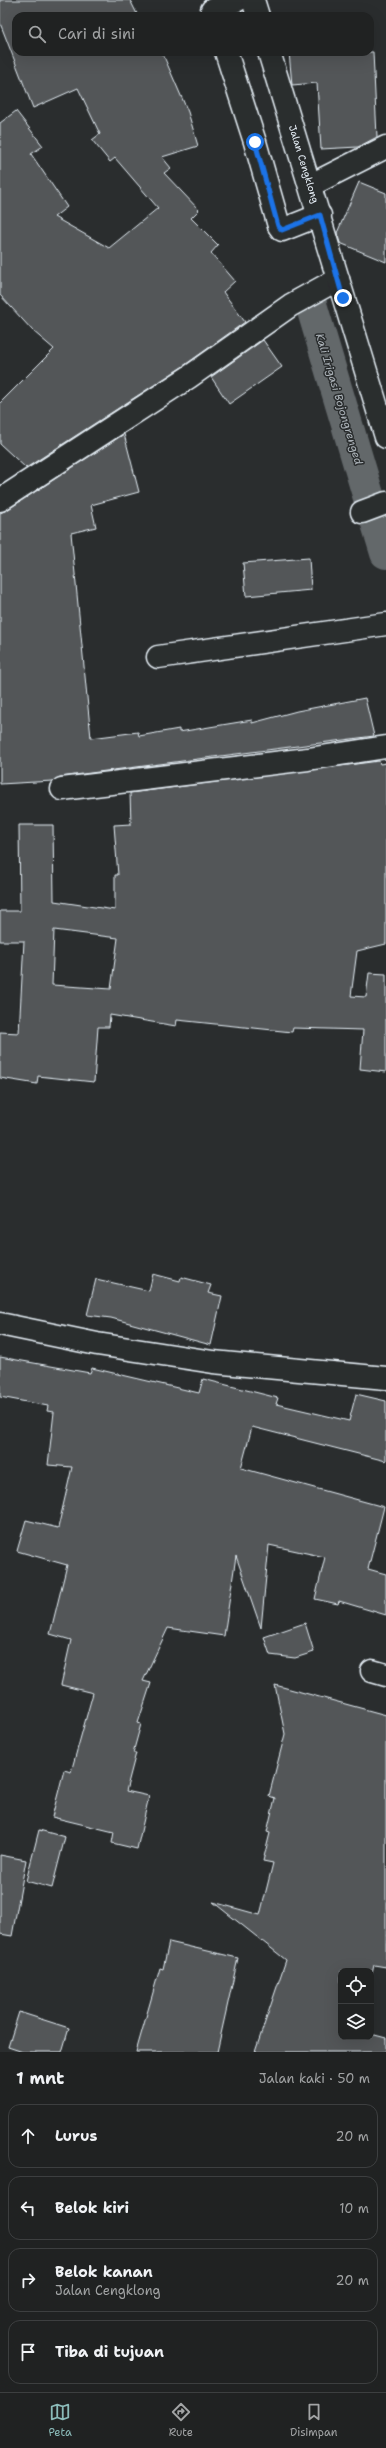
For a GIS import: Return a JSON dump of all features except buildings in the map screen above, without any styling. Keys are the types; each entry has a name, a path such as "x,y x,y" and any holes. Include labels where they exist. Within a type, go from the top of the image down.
{"street":[{"path":"211,9 238,0"},
{"path":"253,0 257,12"},
{"path":"227,56 255,142 275,220 282,230 315,217"},
{"name":"Jalan Cengklong","path":"271,56 311,185 315,217 338,279 386,437"},
{"path":"311,185 386,147"},
{"path":"0,500 189,378 291,305 338,279"},
{"path":"362,512 386,503"},
{"path":"158,657 386,624"},
{"path":"62,789 285,762 386,747"},
{"path":"0,1324 97,1344 213,1362 386,1378"}],"waterway":[{"name":"Kali Irigasi Bojongrenged","path":"310,301 369,498"},
{"name":"Kali Irigasi Bojongrenged","path":"376,520 386,553"}],"route":[{"path":"255,142 275,220 278,226 282,230 320,215 343,298"}]}
